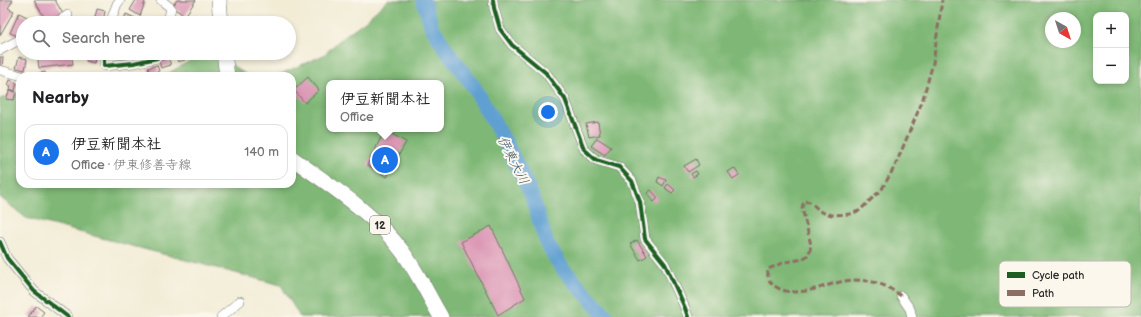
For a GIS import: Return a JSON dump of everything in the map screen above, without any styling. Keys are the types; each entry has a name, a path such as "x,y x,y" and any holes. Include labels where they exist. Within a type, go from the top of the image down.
{"main road":[{"path":"219,0 220,16"},
{"path":"225,60 226,72"},
{"name":"12","path":"296,161 356,205 380,225 402,250 417,272 441,317"}],"street":[{"path":"113,16 120,0"},
{"path":"161,0 170,8 169,16"},
{"path":"493,0 500,29 512,44 546,73 564,99 584,148 596,160 619,167 632,181 640,202 645,239 665,264 688,317"},
{"path":"0,50 16,42"},
{"path":"104,60 104,66 148,60"},
{"path":"0,70 16,74"},
{"path":"0,242 7,258 34,291 68,317"},
{"path":"901,296 910,309 912,317"},
{"path":"221,317 240,301"}],"green space":[{"path":"388,0 1141,0 1141,317 300,317 281,285 26,218 0,197 0,99 16,93 16,188 296,188 296,72 285,72 324,55 343,37 365,21"},
{"path":"191,60 224,60 242,72 171,72"}],"building":[{"path":"0,0 13,0 8,8 14,11 0,35"},
{"path":"34,0 55,0 63,14 60,16 44,16"},
{"path":"136,0 142,0 145,2 140,16 130,10"},
{"path":"177,0 196,0 185,16 172,7"},
{"path":"97,9 105,11 104,16 95,16"},
{"path":"19,13 25,16 18,16"},
{"path":"16,20 16,35 10,33"},
{"path":"0,57 3,57 2,67 0,67"},
{"path":"18,60 27,60 25,70 16,68"},
{"path":"38,60 72,60 73,64 39,68"},
{"path":"86,60 95,60 94,63"},
{"path":"169,60 171,65 161,68 159,61"},
{"path":"157,65 159,71 149,72 148,68"},
{"path":"308,77 319,90 305,103 296,92 296,88"},
{"path":"10,80 16,83 15,91 10,89 11,86 8,85"},
{"path":"10,90 16,92 14,100 6,99"},
{"path":"598,122 600,135 589,137 586,124"},
{"path":"384,132 388,132 406,142 387,177 367,165"},
{"path":"597,138 611,147 605,155 591,146"},
{"path":"696,159 699,165 688,172 684,166"},
{"path":"734,168 739,175 733,179 728,172"},
{"path":"696,171 698,174 693,177 691,174"},
{"path":"659,177 666,180 663,186 657,182"},
{"path":"668,184 675,190 672,193 665,188"},
{"path":"651,190 658,198 654,202 647,193"},
{"path":"491,226 525,298 498,315 461,242"},
{"path":"637,240 647,256 640,260 630,244"},
{"path":"36,306 44,312 40,317 28,317"}],"waterway":[{"name":"伊東大川","path":"423,0 432,27 445,48 474,87 508,147 531,194 547,244 563,269 607,317"}],"marked path":[{"path":"901,296 890,288 873,282 860,280 844,281 805,291 787,291 772,284 768,278 768,269 785,262 803,259 809,254 811,245 802,208 804,201 810,202 821,212 832,215 850,214 859,211 882,189 895,166 922,102 933,63 942,0"}],"cycle path":[{"path":"493,0 500,29 512,45 546,73 565,99 584,149 596,160 619,167 632,181 640,202 645,239 665,264 688,317"},
{"path":"104,60 104,66 148,60"},
{"path":"0,242 7,258 34,291 68,317"}],"place":[{"name":"伊豆新聞本社","path":"385,160"}]}
